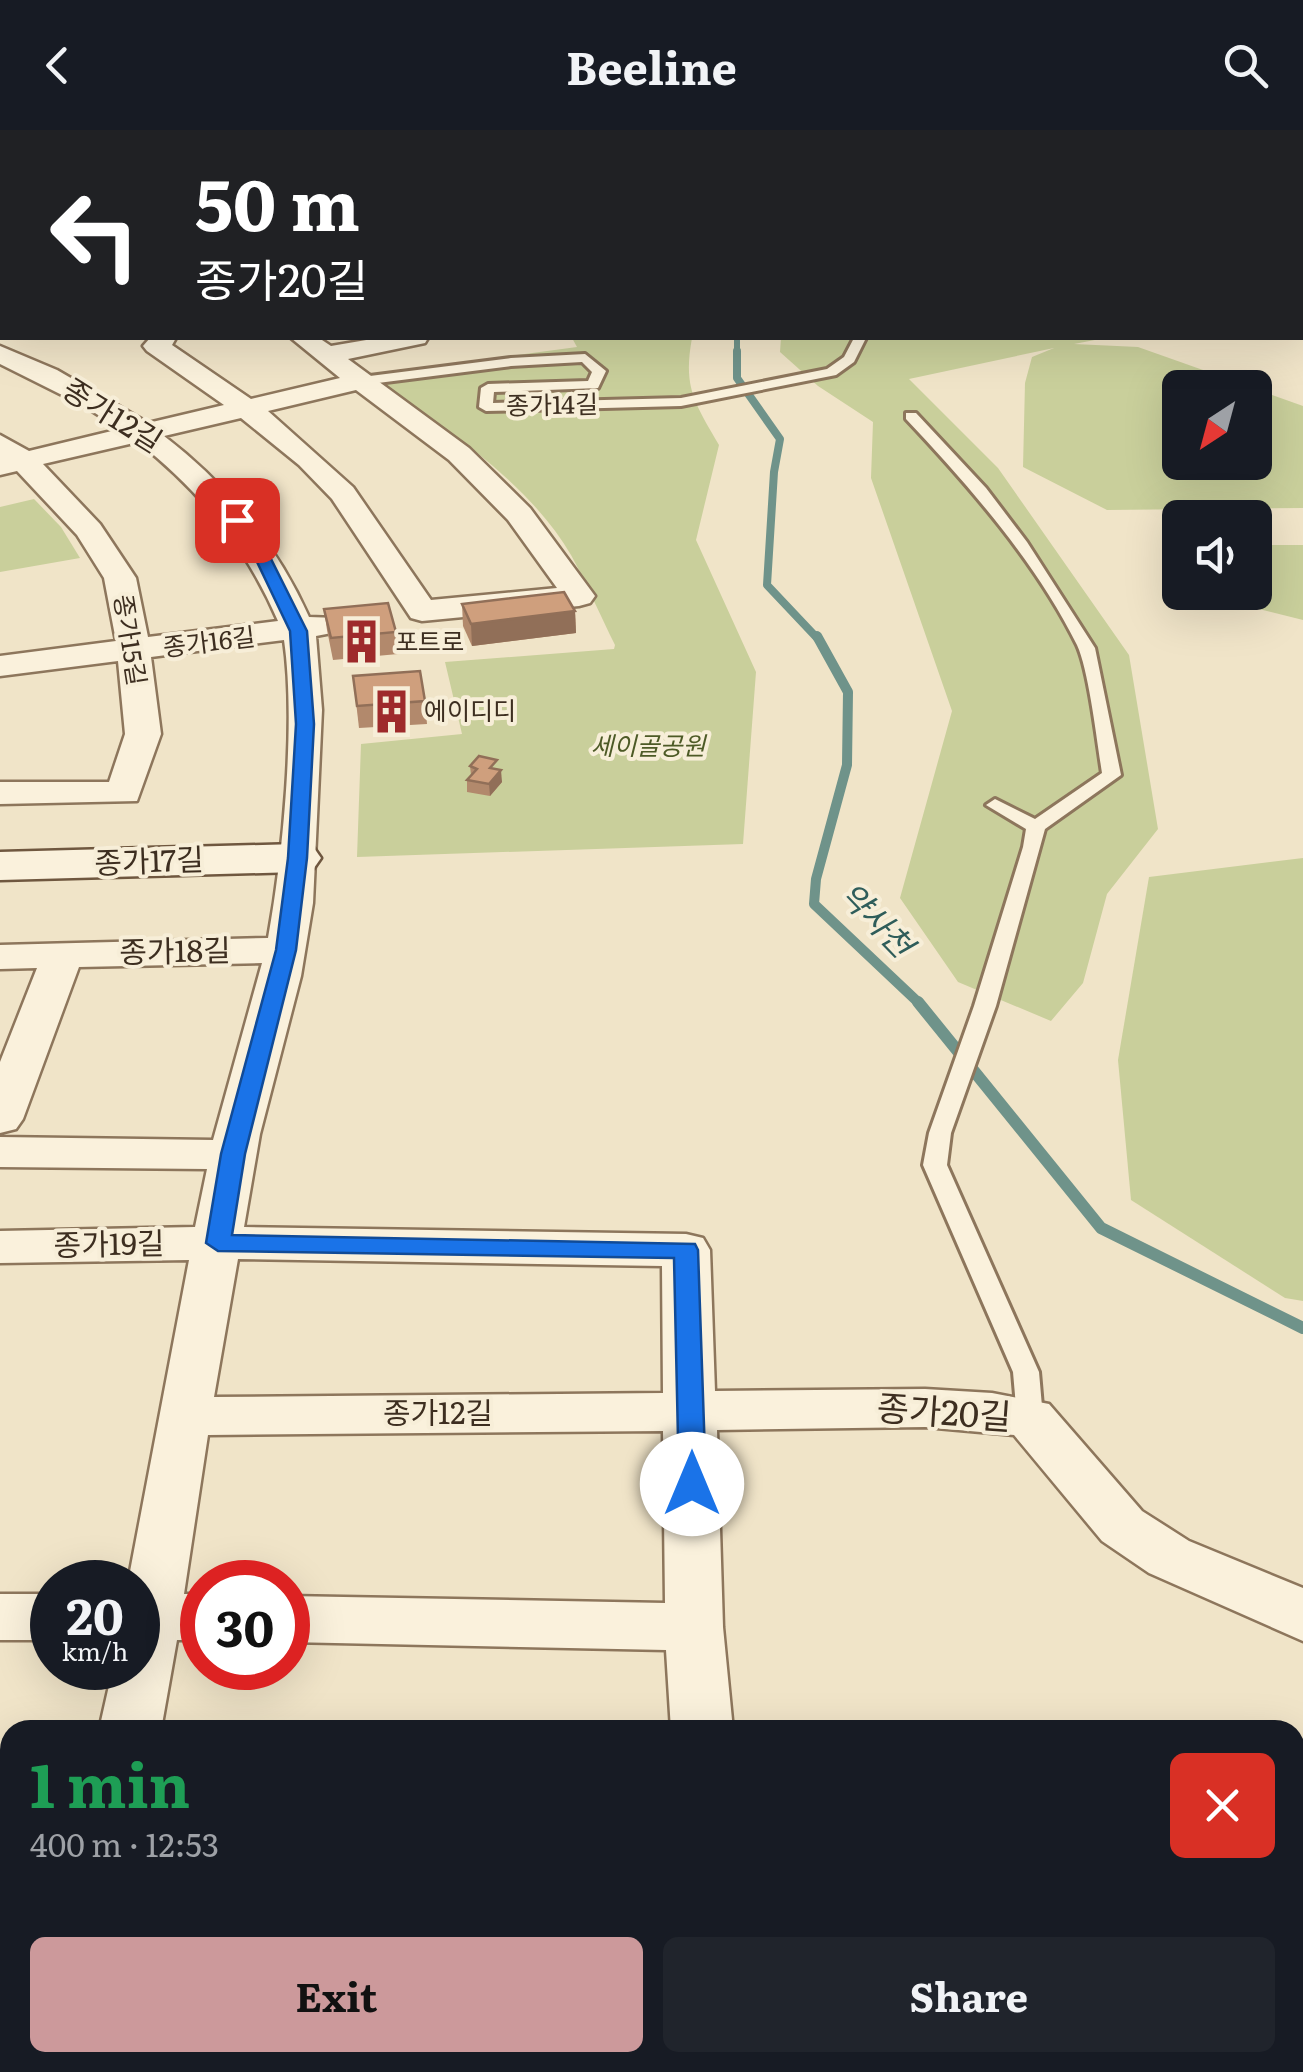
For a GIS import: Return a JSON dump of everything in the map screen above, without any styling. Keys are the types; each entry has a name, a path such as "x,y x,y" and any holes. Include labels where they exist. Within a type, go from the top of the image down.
{"street":[{"path":"162,340 156,346 245,407 331,480 371,528 422,611"},
{"path":"299,631 422,611 579,596 519,514 471,466 306,340"},
{"path":"327,356 406,340"},
{"name":"종가12길","path":"2,357 100,402 144,430 253,537 299,631 305,724 298,858 286,950 233,1154 184,1416 165,1616"},
{"name":"종가15길","path":"8,456 362,381"},
{"name":"종가15길","path":"0,794 124,793 143,734 134,651 120,578 106,551 8,456"},
{"name":"종가16길","path":"0,666 299,631"},
{"name":"종가17길","path":"0,866 298,858"},
{"name":"종가18길","path":"0,956 286,950"},
{"path":"0,1119 63,955"},
{"path":"0,1152 233,1154"},
{"path":"218,1243 686,1250 694,1626 701,1720"},
{"name":"종가19길","path":"0,1247 218,1243"},
{"name":"종가20길","path":"692,1412 774,1407 925,1408 1030,1418 1122,1526 1169,1557 1293,1608 1303,1618"},
{"name":"종가12길","path":"184,1416 692,1412"},
{"path":"133,1720 165,1616"},
{"path":"0,1618 30,1617"},
{"path":"310,1619 694,1626"}],"lane":[{"name":"종가14길","path":"362,381 511,362 585,358 598,370 594,385 488,388 486,406 681,402 831,372 849,359 859,340"},
{"path":"911,416 981,490 1022,545 1087,648 1112,775 1036,827 985,1006 940,1133 935,1164 1026,1372 1030,1418"},
{"path":"995,805 1036,827"}],"green space":[{"name":"세이골공원","path":"573,340 692,340 689,369 693,394 719,445 696,540 756,672 743,844 357,857 361,744 462,734 445,662 614,649 615,645 571,555 531,503 480,455 369,375 577,347"},
{"path":"781,340 1095,340 1074,344 1138,347 1203,370 1162,370 1162,480 1272,480 1272,395 1303,406 1303,508 1272,508 1272,500 1162,500 1162,509 1107,510 1023,467 1025,383 1032,357 1054,348 909,379 998,468 1129,655 1158,829 1107,894 1083,983 1051,1021 958,982 900,898 952,711 871,478 873,422 818,386 780,352"},
{"path":"34,499 61,527 80,558 0,572 0,507"},
{"path":"1272,545 1303,545 1303,620 1263,610 1272,610"},
{"path":"1303,858 1303,1301 1285,1298 1131,1200 1118,1060 1149,877"}],"building":[{"path":"564,592 575,611 471,624 462,604"},
{"path":"388,603 396,632 331,638 324,609"},
{"path":"420,671 425,701 357,706 353,676"},
{"path":"479,756 497,760 490,768 501,770 489,784 467,780 477,769 470,766"}],"waterway":[{"name":"약사천","path":"737,340 737,378 780,439 774,472 767,585 818,639"},
{"name":"약사천","path":"817,636 848,692 847,765 816,879 814,904 918,1002"},
{"name":"약사천","path":"918,1002 1101,1228 1303,1328"}],"place":[{"name":"포트로","path":"362,642"},
{"name":"에이디디","path":"391,711"}],"route":[{"path":"237,520 253,537 299,631 305,724 298,858 286,950 233,1154 218,1243 686,1250 692,1484"}]}
